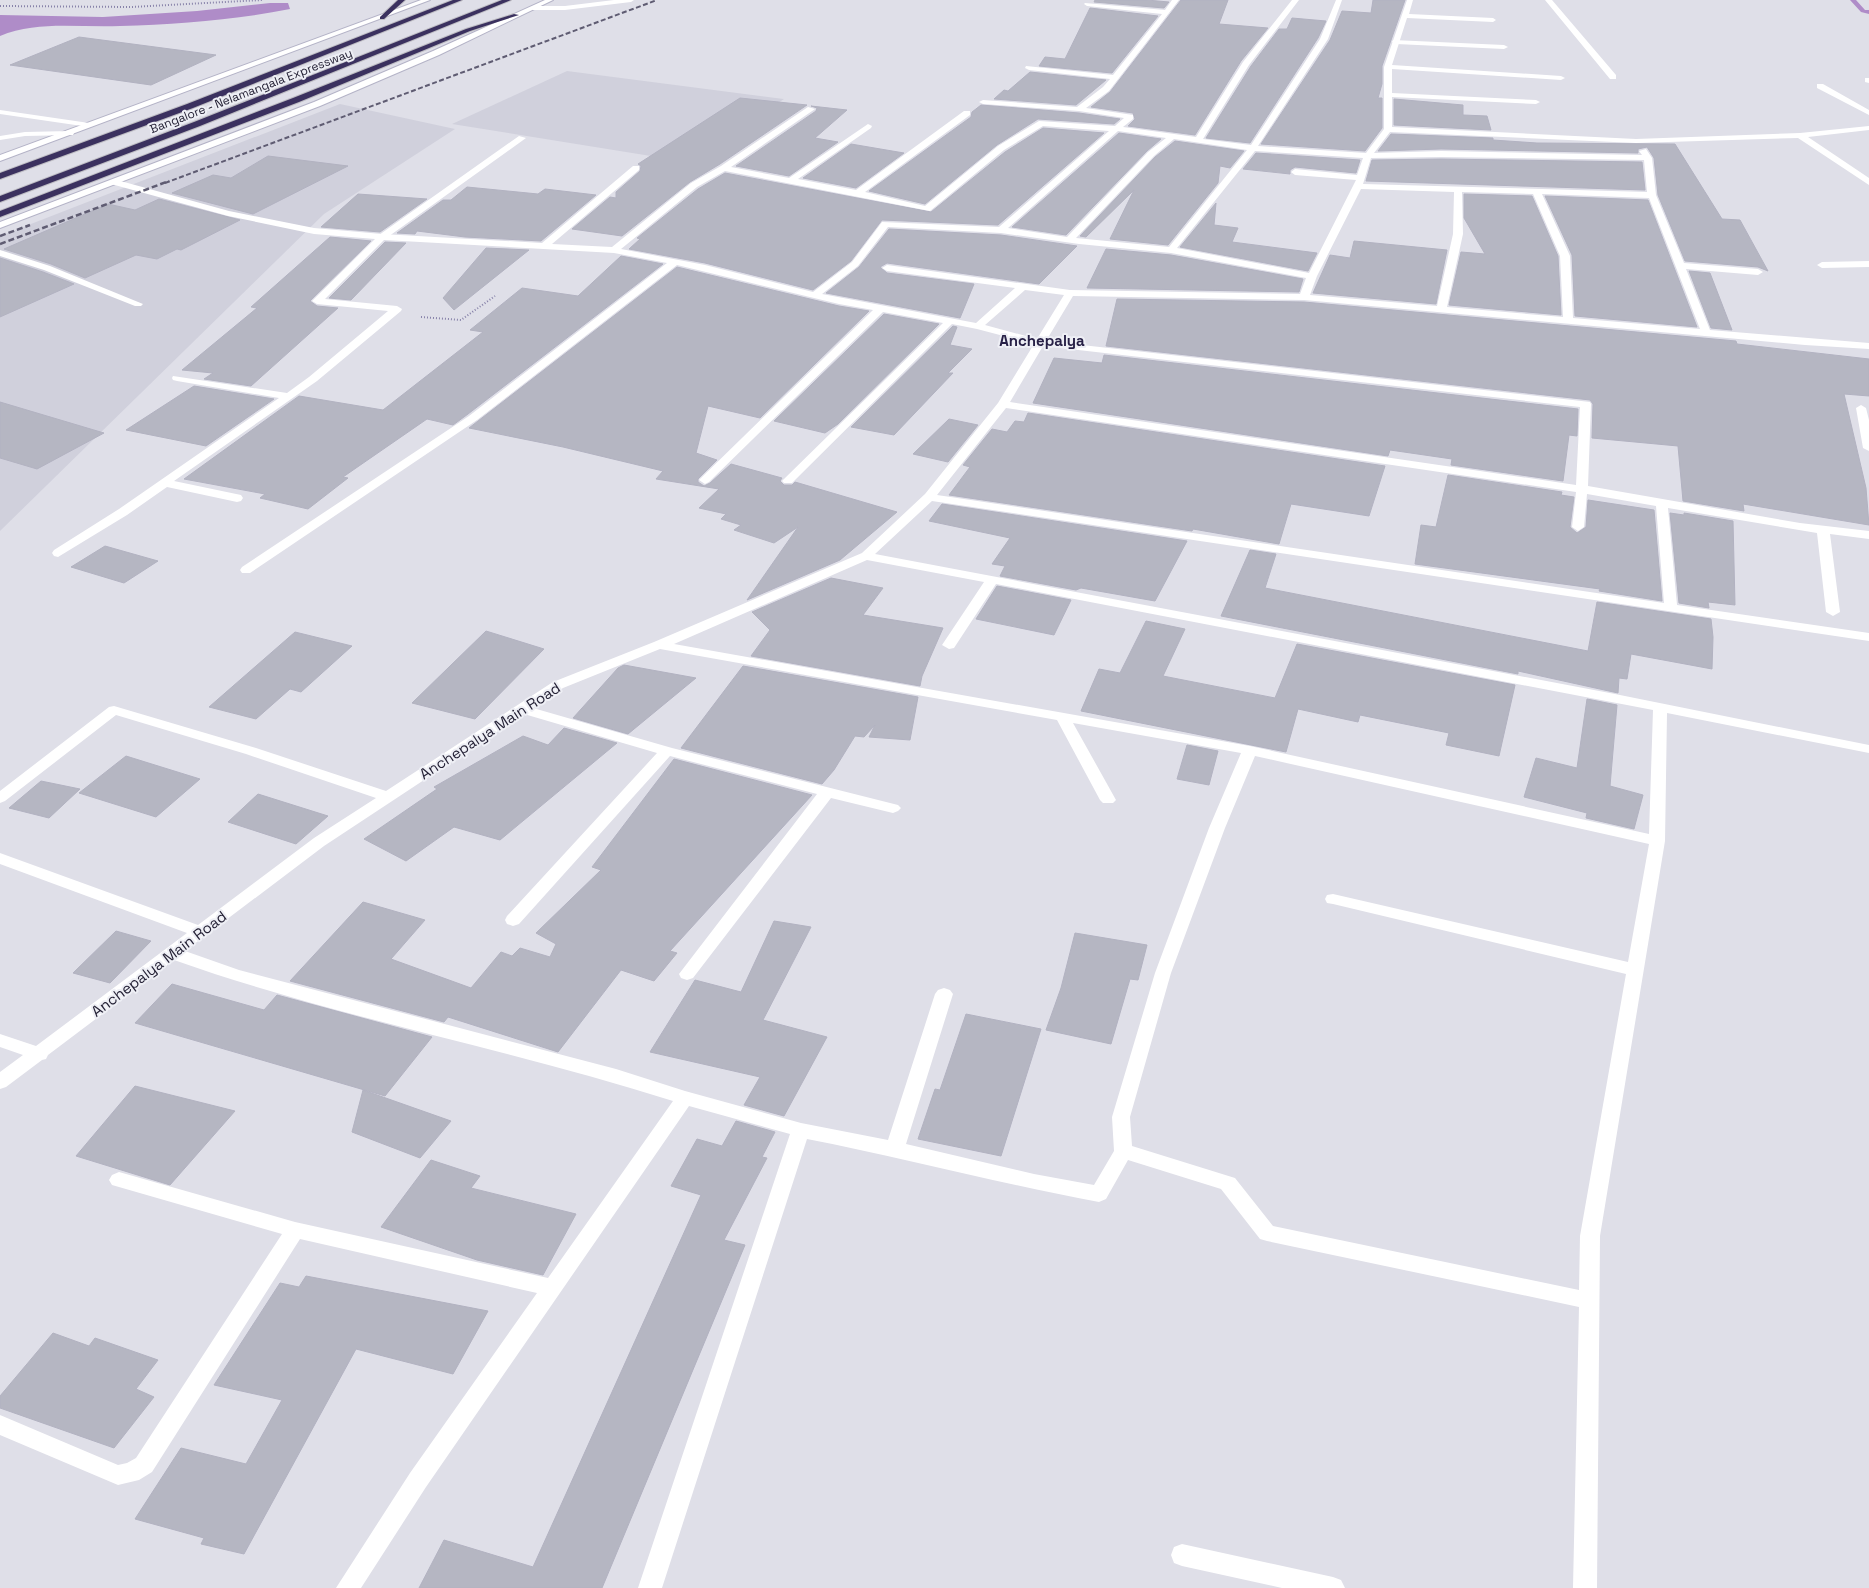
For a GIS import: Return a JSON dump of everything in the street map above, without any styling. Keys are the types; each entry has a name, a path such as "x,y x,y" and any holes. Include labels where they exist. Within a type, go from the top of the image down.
{"highway":[{"path":"382,18 402,0"},
{"name":"Bangalore - Nelamangala Expressway","path":"0,176 199,103 459,0"},
{"name":"Bangalore - Nelamangala Expressway","path":"0,199 197,124 508,0"},
{"path":"0,214 296,100 468,30 516,16"}],"street":[{"path":"0,158 427,0"},
{"path":"0,225 317,104 436,53 550,0"},
{"path":"533,8 565,8 631,0"},
{"path":"1079,109 1106,89 1176,0"},
{"path":"1198,140 1246,64 1296,0"},
{"path":"1172,250 1253,148 1324,39 1339,0"},
{"path":"1304,297 1312,276 1359,182 1368,156 1388,129 1388,67 1410,0"},
{"path":"1548,0 1613,77"},
{"path":"1087,4 1166,12"},
{"path":"1405,16 1493,20"},
{"path":"1396,42 1504,47"},
{"path":"1388,67 1561,78"},
{"path":"1029,68 1115,77"},
{"path":"1820,86 1869,113"},
{"path":"1388,95 1536,102"},
{"path":"984,102 1079,109 1130,117 1001,230"},
{"path":"614,250 694,185 724,168 812,109"},
{"path":"0,112 89,125"},
{"path":"858,193 967,114"},
{"path":"724,168 858,193 927,209 1001,148 1042,123 1118,129 1253,148 1368,156 1441,154 1648,158"},
{"path":"790,181 868,126"},
{"path":"1388,129 1636,141 1800,135 1869,128"},
{"path":"0,138 25,134 70,133"},
{"path":"1800,135 1869,182"},
{"path":"1070,239 1151,154 1172,137"},
{"path":"58,553 165,483 313,379 397,309 317,301 382,237 522,138"},
{"path":"1636,141 1648,158 1652,195 1706,333"},
{"path":"544,246 636,168"},
{"path":"1295,172 1359,182 1458,189 1652,195"},
{"path":"114,182 228,213 286,226 382,237 614,250 675,262 815,295 951,320 1041,343 1586,404 1582,489 1578,526"},
{"path":"1441,310 1458,234 1458,189"},
{"path":"1536,192 1566,256 1568,321"},
{"path":"815,295 856,264 885,224 1001,230 1172,250 1312,276"},
{"path":"0,253 47,268 138,304"},
{"path":"246,570 473,418 675,262"},
{"path":"1822,265 1869,264"},
{"path":"1680,266 1758,272"},
{"path":"887,268 1022,288 1070,293 1304,297 1869,346"},
{"path":"978,326 1022,288"},
{"name":"Anchepalya Main Road","path":"0,1082 40,1054 319,842 558,685 659,645 866,556 929,497 1003,404 1070,293"},
{"path":"704,480 881,308"},
{"path":"788,481 951,320"},
{"path":"177,378 288,396"},
{"path":"1003,404 1582,489 1823,530 1869,535"},
{"path":"1860,408 1869,448"},
{"path":"165,483 237,498"},
{"path":"929,497 1869,637"},
{"path":"1662,502 1671,606"},
{"path":"1823,530 1833,612"},
{"path":"866,556 1660,707 1869,750"},
{"path":"949,645 993,580"},
{"path":"659,645 1250,750 1657,841"},
{"path":"1585,1588 1590,1236 1657,841 1660,707"},
{"path":"523,709 667,751 893,808"},
{"path":"0,798 114,710 251,751 388,798"},
{"path":"1062,716 1108,800"},
{"path":"173,953 235,975 429,1028 616,1076 685,1098 801,1130 895,1149 1034,1182 1099,1194 1122,1151 1121,1117 1163,973 1217,828 1250,750"},
{"path":"514,920 667,751"},
{"path":"687,974 827,792"},
{"path":"0,858 201,932"},
{"path":"1333,899 1635,970"},
{"path":"895,1149 944,994"},
{"path":"0,1040 40,1054"},
{"path":"348,1588 418,1480 685,1098"},
{"path":"650,1588 801,1130"},
{"path":"1122,1151 1228,1183 1267,1233 1589,1301"},
{"path":"119,1180 295,1230 552,1288"},
{"path":"0,1425 118,1476 131,1473 144,1465 295,1230"},
{"path":"1182,1554 1333,1588"}],"path":[{"path":"0,6 80,8 163,6 262,0"},
{"path":"391,314 461,320 495,296"}],"shaded area":[{"path":"270,3 288,3 290,9 227,19 184,23 120,26 44,26 14,31 0,36 0,15 103,17 197,11"},
{"path":"567,71 784,99 688,162 452,124"},
{"path":"340,104 455,129 324,214 0,531 0,236"}],"building":[{"path":"1095,0 1169,2 1164,8 1094,2"},
{"path":"1181,0 1228,0 1219,24 1268,28 1241,61 1195,135 1128,126 1135,119 1133,113 1091,107 1110,92"},
{"path":"1373,0 1405,0 1382,66 1382,84 1378,98 1382,98 1382,128 1365,151 1261,144 1330,40 1342,11 1371,13"},
{"path":"1090,8 1158,16 1112,73 1039,66 1045,57 1065,59"},
{"path":"1292,18 1326,21 1318,38 1250,143 1206,138 1251,66 1279,29 1287,29"},
{"path":"79,37 216,55 151,85 10,65"},
{"path":"1030,72 1106,80 1076,105 994,99 1004,90 1008,91"},
{"path":"740,98 807,105 690,182 622,236 572,229 610,197 616,198 616,192 640,171 641,166 638,164"},
{"path":"1394,99 1463,105 1463,115 1487,116 1491,130 1394,125"},
{"path":"981,105 1079,113 1120,119 1114,124 1038,119 997,145 925,204 869,191 971,117 972,112"},
{"path":"811,106 847,110 815,138 838,142 789,176 736,166 816,111 817,108"},
{"path":"1043,128 1104,133 998,225 882,220 851,261 813,290 705,263 629,249 640,239 637,238 698,189 725,173 931,212 1005,152"},
{"path":"1119,133 1161,139 1147,151 1066,235 1012,227"},
{"path":"1391,134 1493,138 1493,140 1537,143 1675,144 1722,219 1740,220 1768,271 1758,267 1685,261 1658,195 1654,158 1647,147 1638,149 1638,153 1441,149 1378,151"},
{"path":"1175,141 1244,151 1230,168 1220,166 1218,183 1168,245 1110,239 1134,190 1086,237 1080,236 1155,157"},
{"path":"851,144 904,153 856,188 803,178"},
{"path":"1256,153 1360,160 1356,173 1295,167 1290,170 1290,174 1243,169"},
{"path":"268,156 348,166 253,214 172,193 213,175 231,178"},
{"path":"1441,159 1642,162 1645,190 1366,181 1372,160"},
{"path":"467,187 538,194 545,189 596,195 541,241 465,237 417,231 415,234 397,233 443,200 451,200"},
{"path":"358,194 427,199 380,232 321,227"},
{"path":"1464,194 1532,196 1558,256 1561,315 1449,305 1461,252 1485,254 1464,218"},
{"path":"1545,196 1648,200 1697,327 1575,316 1572,255"},
{"path":"159,199 240,220 181,250 177,249 157,259 136,255 85,278 51,264 4,249 108,204 135,210"},
{"path":"1216,203 1214,225 1238,228 1232,242 1317,253 1308,271 1180,247"},
{"path":"889,229 1001,235 1077,246 1039,284 887,263 880,267 887,273 974,284 960,318 826,293 859,267"},
{"path":"330,237 371,241 310,301 317,306 338,308 251,386 204,379 213,373 182,370 257,308 251,307"},
{"path":"1354,241 1447,250 1436,304 1313,293 1330,255 1350,258"},
{"path":"385,242 406,243 351,300 329,298"},
{"path":"486,248 529,250 454,310 443,298"},
{"path":"1106,249 1171,255 1303,279 1299,292 1087,288"},
{"path":"621,256 663,264 453,425 427,419 343,477 348,478 308,509 260,498 265,494 184,479 299,396 383,410 483,332 470,330 522,288 578,296"},
{"path":"0,258 43,272 74,284 0,317"},
{"path":"677,267 839,306 869,311 760,418 708,406 696,453 717,460 698,479 698,482 704,486 731,464 782,478 780,481 784,485 792,485 795,482 897,512 840,560 747,600 798,527 774,543 734,530 741,525 721,519 726,514 699,508 719,489 656,479 663,471 563,447 469,428"},
{"path":"1689,271 1710,273 1732,330 1711,328"},
{"path":"1117,299 1304,302 1736,341 1737,344 1869,359 1869,396 1844,394 1866,488 1869,525 1743,504 1744,511 1683,501 1678,446 1592,438 1593,404 1590,400 1106,346"},
{"path":"884,314 939,324 838,424 825,433 774,421"},
{"path":"953,326 957,327 950,345 972,349 948,373 953,373 894,435 851,427"},
{"path":"1104,355 1578,409 1577,436 1569,435 1563,481 1451,465 1452,459 1390,450 1388,456 1033,403 1054,358 1102,363"},
{"path":"194,386 274,399 206,446 126,430"},
{"path":"0,402 104,433 37,469 0,458"},
{"path":"1028,413 1385,466 1369,516 1291,504 1279,544 1193,529 1192,531 949,495 970,467 963,465 992,429 1007,432 1015,421 1024,422"},
{"path":"949,419 978,425 948,462 913,454"},
{"path":"1448,475 1562,492 1561,495 1574,497 1570,527 1577,533 1586,527 1588,500 1654,510 1662,601 1599,591 1600,589 1415,564 1421,525 1436,527"},
{"path":"942,504 1187,541 1155,601 1081,588 1076,590 1000,576 1005,566 992,564 1010,538 929,521"},
{"path":"1670,513 1684,515 1684,513 1733,521 1735,605 1708,602 1709,608 1679,603"},
{"path":"105,546 158,561 124,583 71,567"},
{"path":"1250,550 1276,554 1265,588 1588,651 1597,602 1711,619 1713,637 1712,669 1631,654 1627,679 1619,678 1618,693 1518,671 1518,674 1221,616"},
{"path":"831,578 883,588 863,615 943,628 922,676 920,686 751,656 770,630 752,612"},
{"path":"997,586 1071,600 1054,635 976,619"},
{"path":"1146,621 1185,629 1163,676 1275,698 1297,644 1515,685 1499,756 1446,745 1449,733 1360,715 1358,722 1298,709 1286,752 1081,711 1099,669 1120,673"},
{"path":"486,631 544,649 475,719 412,703"},
{"path":"295,632 352,646 301,692 290,689 256,719 209,707"},
{"path":"624,665 696,678 628,734 573,718 618,668"},
{"path":"743,666 918,697 910,740 869,737 875,725 864,737 855,736 834,770 822,784 681,748"},
{"path":"1587,699 1617,705 1610,786 1643,795 1634,829 1586,818 1587,813 1524,797 1536,758 1577,768"},
{"path":"564,728 617,743 500,840 454,827 406,861 364,839 437,789 434,787 523,736 548,745"},
{"path":"1187,745 1218,751 1209,785 1177,779"},
{"path":"126,756 200,779 156,817 79,793"},
{"path":"674,759 812,795 670,951 677,953 654,981 621,970 558,1052 448,1017 444,1022 290,981 363,902 425,920 391,959 471,988 501,952 512,956 520,948 550,957 556,944 536,933 601,870 592,867"},
{"path":"41,781 80,789 49,818 9,808"},
{"path":"258,794 328,816 296,844 228,822"},
{"path":"774,921 811,927 763,1020 827,1037 784,1116 744,1105 760,1077 650,1052 695,980 741,992"},
{"path":"116,931 151,941 110,983 73,973"},
{"path":"1075,933 1147,945 1138,980 1130,979 1111,1044 1046,1030 1061,988"},
{"path":"172,984 264,1010 277,995 432,1037 385,1096 135,1023"},
{"path":"966,1014 1041,1029 1001,1156 918,1139 935,1089 940,1090"},
{"path":"135,1086 235,1111 170,1185 76,1156"},
{"path":"363,1090 451,1121 420,1158 352,1132"},
{"path":"736,1121 775,1132 762,1157 767,1158 724,1240 745,1245 602,1588 419,1588 444,1540 533,1567 701,1195 671,1186 697,1139 722,1146"},
{"path":"431,1160 480,1176 471,1188 576,1214 543,1275 477,1260 381,1227"},
{"path":"306,1276 488,1311 453,1374 356,1349 244,1554 201,1544 204,1538 135,1519 181,1448 246,1464 282,1400 214,1385 280,1283 299,1287"},
{"path":"53,1333 89,1346 95,1338 158,1360 136,1389 154,1397 114,1448 0,1408 0,1396"}],"waterway":[{"path":"1853,0 1863,11 1869,12"}],"railway":[{"path":"165,183 657,0"},
{"path":"0,244 169,181"},
{"path":"0,236 30,225"}],"district":[{"name":"Anchepalya","path":"1042,341"}]}
